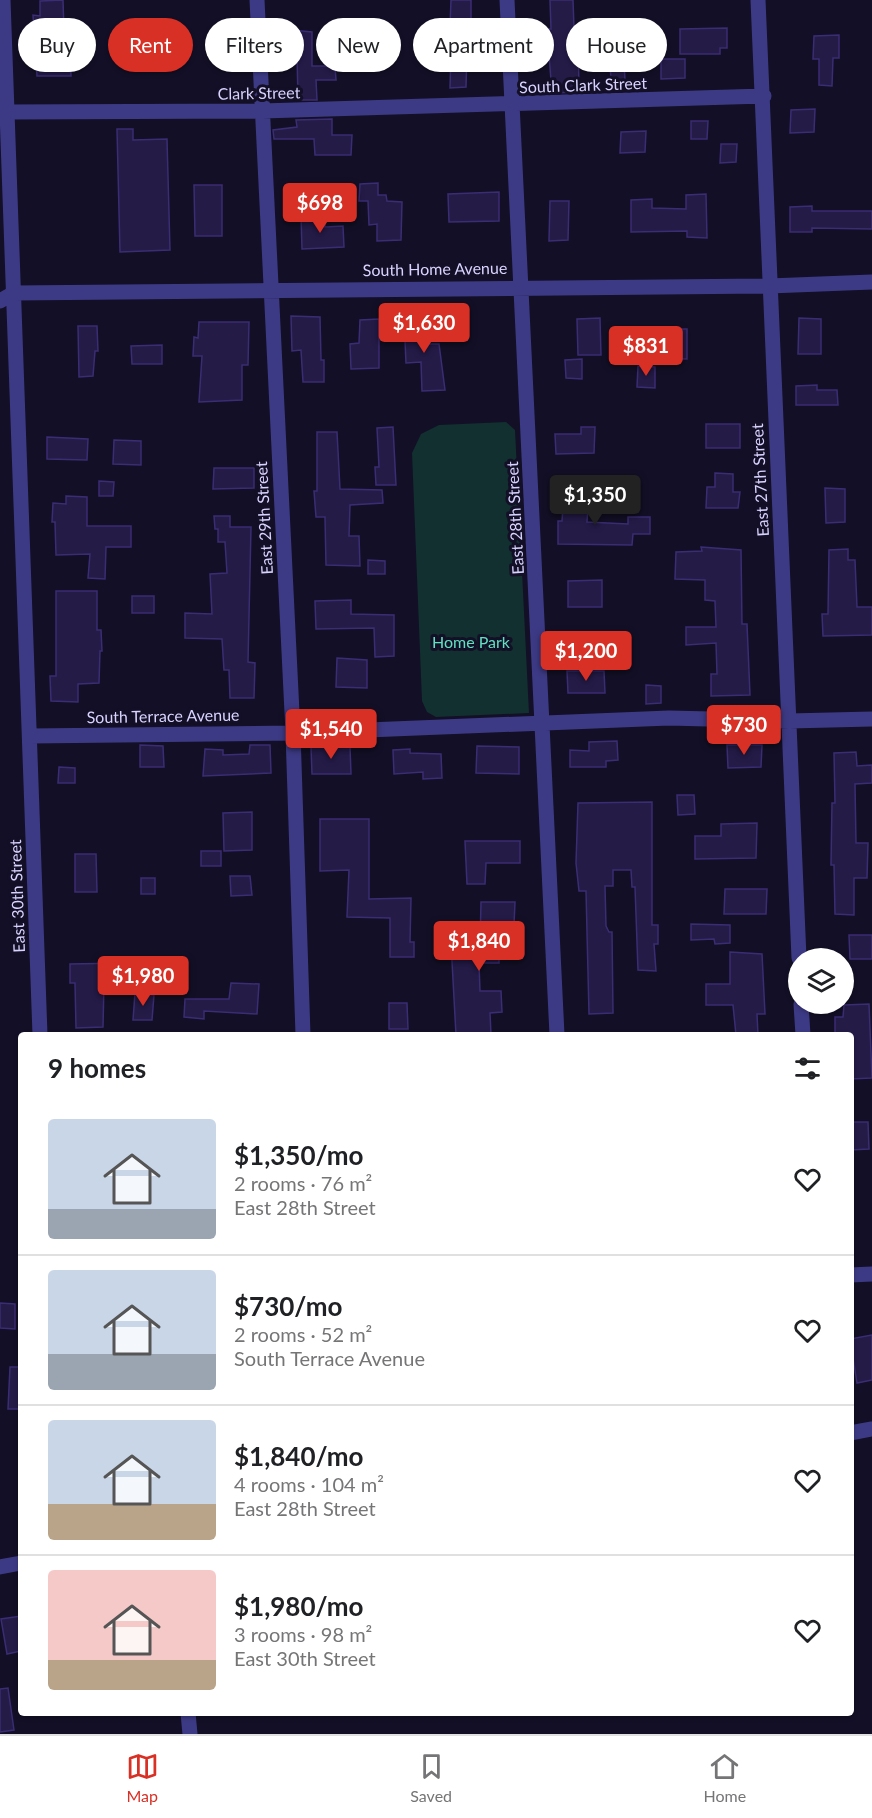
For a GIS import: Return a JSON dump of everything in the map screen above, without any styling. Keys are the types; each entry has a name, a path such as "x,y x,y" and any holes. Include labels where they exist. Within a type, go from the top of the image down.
{"street":[{"name":"East 29th Street","path":"257,0 292,733 303,1032"},
{"name":"East 28th Street","path":"507,0 543,721 556,1032"},
{"name":"East 27th Street","path":"758,0 764,96 769,286 799,948"},
{"name":"East 30th Street","path":"2,8 40,1032"},
{"name":"South Clark Street","path":"512,106 764,96"},
{"name":"Clark Street","path":"7,112 262,111 512,106"},
{"name":"South Home Avenue","path":"0,301 14,293 521,286 769,286 872,282"},
{"name":"South Terrace Avenue","path":"30,736 292,733 543,721 669,718 789,721 872,719"},
{"path":"801,1014 802,1032"},
{"path":"854,1275 872,1274"},
{"path":"854,1432 872,1429"},
{"path":"0,1567 18,1564"},
{"path":"188,1716 190,1734"}],"green space":[{"name":"Home Park","path":"506,422 515,430 529,713 436,717 427,712 422,701 412,453 421,434 439,425"}],"building":[{"path":"63,0 64,18 33,18 33,15 40,16 40,1"},
{"path":"451,0 471,0 471,18 450,18"},
{"path":"550,0 573,0 574,18 566,18 566,72 579,72 579,92 552,93 550,72 554,72 554,18 551,18"},
{"path":"727,28 727,48 720,48 720,54 680,54 680,29"},
{"path":"304,31 312,32 312,66 316,66 316,72 335,72 336,80 316,80 317,100 298,100 297,72 304,72"},
{"path":"839,35 839,58 833,58 832,86 819,85 819,59 813,59 814,36"},
{"path":"667,59 685,59 685,78 661,79 661,72 667,72"},
{"path":"37,72 71,72 71,76 37,76"},
{"path":"450,72 466,72 466,87 450,88"},
{"path":"611,72 625,72 625,81 611,82"},
{"path":"815,109 814,132 790,133 791,110"},
{"path":"332,119 332,135 352,135 351,155 315,155 314,139 274,139 273,130 297,127 296,120"},
{"path":"691,121 708,121 707,139 691,139"},
{"path":"117,129 133,129 133,140 167,139 170,250 120,252"},
{"path":"646,131 645,152 620,153 621,132"},
{"path":"721,144 737,144 736,162 720,163"},
{"path":"378,183 378,195 386,195 387,201 402,202 401,240 377,241 377,224 369,225 368,201 359,201 360,184"},
{"path":"194,185 222,185 222,236 195,236"},
{"path":"499,192 499,221 449,222 448,194"},
{"path":"706,194 707,238 687,237 687,231 631,232 631,200 652,199 652,208 686,209 686,195"},
{"path":"550,201 569,201 568,240 549,241"},
{"path":"812,206 812,211 872,211 872,229 812,228 812,232 790,232 790,207"},
{"path":"325,215 325,227 343,226 344,247 302,249 301,216"},
{"path":"291,316 320,317 324,382 303,382 301,350 292,351"},
{"path":"404,318 428,318 429,344 439,344 445,390 422,391 421,362 406,363"},
{"path":"600,318 601,355 578,355 577,319"},
{"path":"799,318 821,319 821,354 798,354"},
{"path":"379,319 379,368 351,369 350,344 359,343 360,320"},
{"path":"199,322 249,322 248,365 242,365 242,400 199,402 202,356 193,356 194,337 198,338"},
{"path":"78,326 97,326 98,351 95,351 93,376 79,377"},
{"path":"654,329 687,329 687,359 653,358"},
{"path":"162,345 162,364 132,364 131,346"},
{"path":"582,359 582,379 566,378 565,360"},
{"path":"638,366 655,367 655,388 637,387"},
{"path":"817,385 817,390 837,390 838,405 796,405 796,386"},
{"path":"706,424 740,424 740,448 706,448"},
{"path":"393,427 396,485 376,485 375,467 379,467 377,428"},
{"path":"581,427 595,427 594,453 556,454 555,434 581,434"},
{"path":"317,432 337,432 340,489 382,490 383,503 350,505 349,536 359,536 360,566 326,565 325,517 316,517 314,491 317,491"},
{"path":"47,437 88,439 87,460 47,459"},
{"path":"114,440 141,441 141,465 113,464"},
{"path":"214,468 254,468 254,488 213,489"},
{"path":"715,473 733,474 733,492 740,492 738,508 706,508 707,487 715,487"},
{"path":"99,481 114,482 113,496 99,496"},
{"path":"825,488 845,489 845,522 826,523"},
{"path":"564,493 589,494 587,522 628,524 628,517 650,517 650,534 633,534 632,545 558,544 558,521 562,521"},
{"path":"66,496 87,497 87,526 131,526 131,547 106,547 105,579 88,578 90,554 56,555 55,522 52,522 53,503 66,504"},
{"path":"214,516 230,516 230,527 251,527 248,662 255,663 254,698 230,698 229,670 224,670 222,639 185,638 185,613 212,614 210,574 227,573 225,542 218,542 218,529 215,529"},
{"path":"701,547 741,550 742,624 747,624 750,695 711,696 711,674 717,674 716,643 686,645 686,627 716,627 715,601 705,600 705,580 675,579 676,552 702,551"},
{"path":"848,549 848,560 855,560 857,607 872,607 872,635 823,636 822,614 828,614 829,550"},
{"path":"368,560 385,561 385,574 368,574"},
{"path":"602,580 602,607 568,607 568,581"},
{"path":"56,591 97,591 97,630 101,630 102,651 100,651 99,683 78,684 78,702 51,701 50,676 56,676"},
{"path":"132,596 154,596 154,613 132,613"},
{"path":"351,600 351,614 394,615 394,656 375,657 374,628 316,629 315,601"},
{"path":"337,658 367,660 367,688 336,687"},
{"path":"567,671 604,671 605,693 568,693"},
{"path":"646,685 661,686 661,703 646,704"},
{"path":"617,741 618,760 606,761 606,767 570,767 570,750 589,751 589,742"},
{"path":"140,745 163,746 164,767 140,767"},
{"path":"250,745 270,745 271,773 203,776 205,749 223,750 223,755 249,754"},
{"path":"727,745 762,745 761,767 728,768"},
{"path":"477,746 519,747 519,774 476,773"},
{"path":"311,747 350,747 351,774 312,774"},
{"path":"410,749 410,753 441,754 442,778 423,779 423,772 394,774 393,750"},
{"path":"856,752 857,766 872,765 872,783 855,784 856,843 868,843 867,878 854,878 854,915 835,914 834,865 831,865 832,803 835,803 834,753"},
{"path":"59,767 75,768 75,783 58,783"},
{"path":"677,795 694,795 695,814 678,815"},
{"path":"652,802 652,925 658,925 658,944 654,944 656,971 638,970 635,887 632,887 631,870 613,870 613,886 605,886 606,926 609,932 612,932 613,1013 589,1014 586,891 579,891 576,863 578,803"},
{"path":"252,812 252,850 224,851 223,813"},
{"path":"320,819 369,819 369,899 411,898 410,942 414,942 414,957 390,957 390,918 347,917 349,870 320,871"},
{"path":"757,823 756,858 695,859 695,836 721,836 721,824"},
{"path":"465,841 520,841 520,863 486,863 485,884 467,884"},
{"path":"201,851 221,851 221,866 201,866"},
{"path":"75,854 96,854 97,892 75,892"},
{"path":"230,876 250,876 252,895 231,896"},
{"path":"141,878 155,878 155,894 141,894"},
{"path":"725,889 767,889 766,914 724,914"},
{"path":"481,902 515,902 514,925 499,925 499,963 479,963 480,991 501,991 502,1012 490,1013 491,1032 456,1032 451,943 480,943"},
{"path":"691,924 730,925 730,943 715,944 714,939 691,940"},
{"path":"849,935 872,935 872,959 854,959 854,948 850,948"},
{"path":"730,952 762,954 765,1014 757,1014 758,1032 736,1032 733,1005 706,1005 706,984 730,984"},
{"path":"124,963 123,983 104,983 103,1027 76,1028 75,983 70,983 70,964"},
{"path":"231,983 259,984 257,1014 204,1011 204,1019 184,1017 185,999 229,999"},
{"path":"135,993 154,995 152,1020 133,1020"},
{"path":"389,1003 407,1003 408,1029 389,1029"},
{"path":"869,1004 872,1078 854,1079 854,1032 835,1032 835,1017 843,1017 843,1014 854,1014 854,1005"},
{"path":"854,1122 868,1122 869,1149 854,1150"},
{"path":"0,1303 15,1304 15,1329 0,1328"},
{"path":"872,1335 872,1380 857,1383 854,1338"},
{"path":"10,1367 18,1367 18,1409 8,1409"},
{"path":"18,1616 18,1652 7,1654 1,1619"},
{"path":"8,1688 14,1730 0,1732 0,1689"}]}
